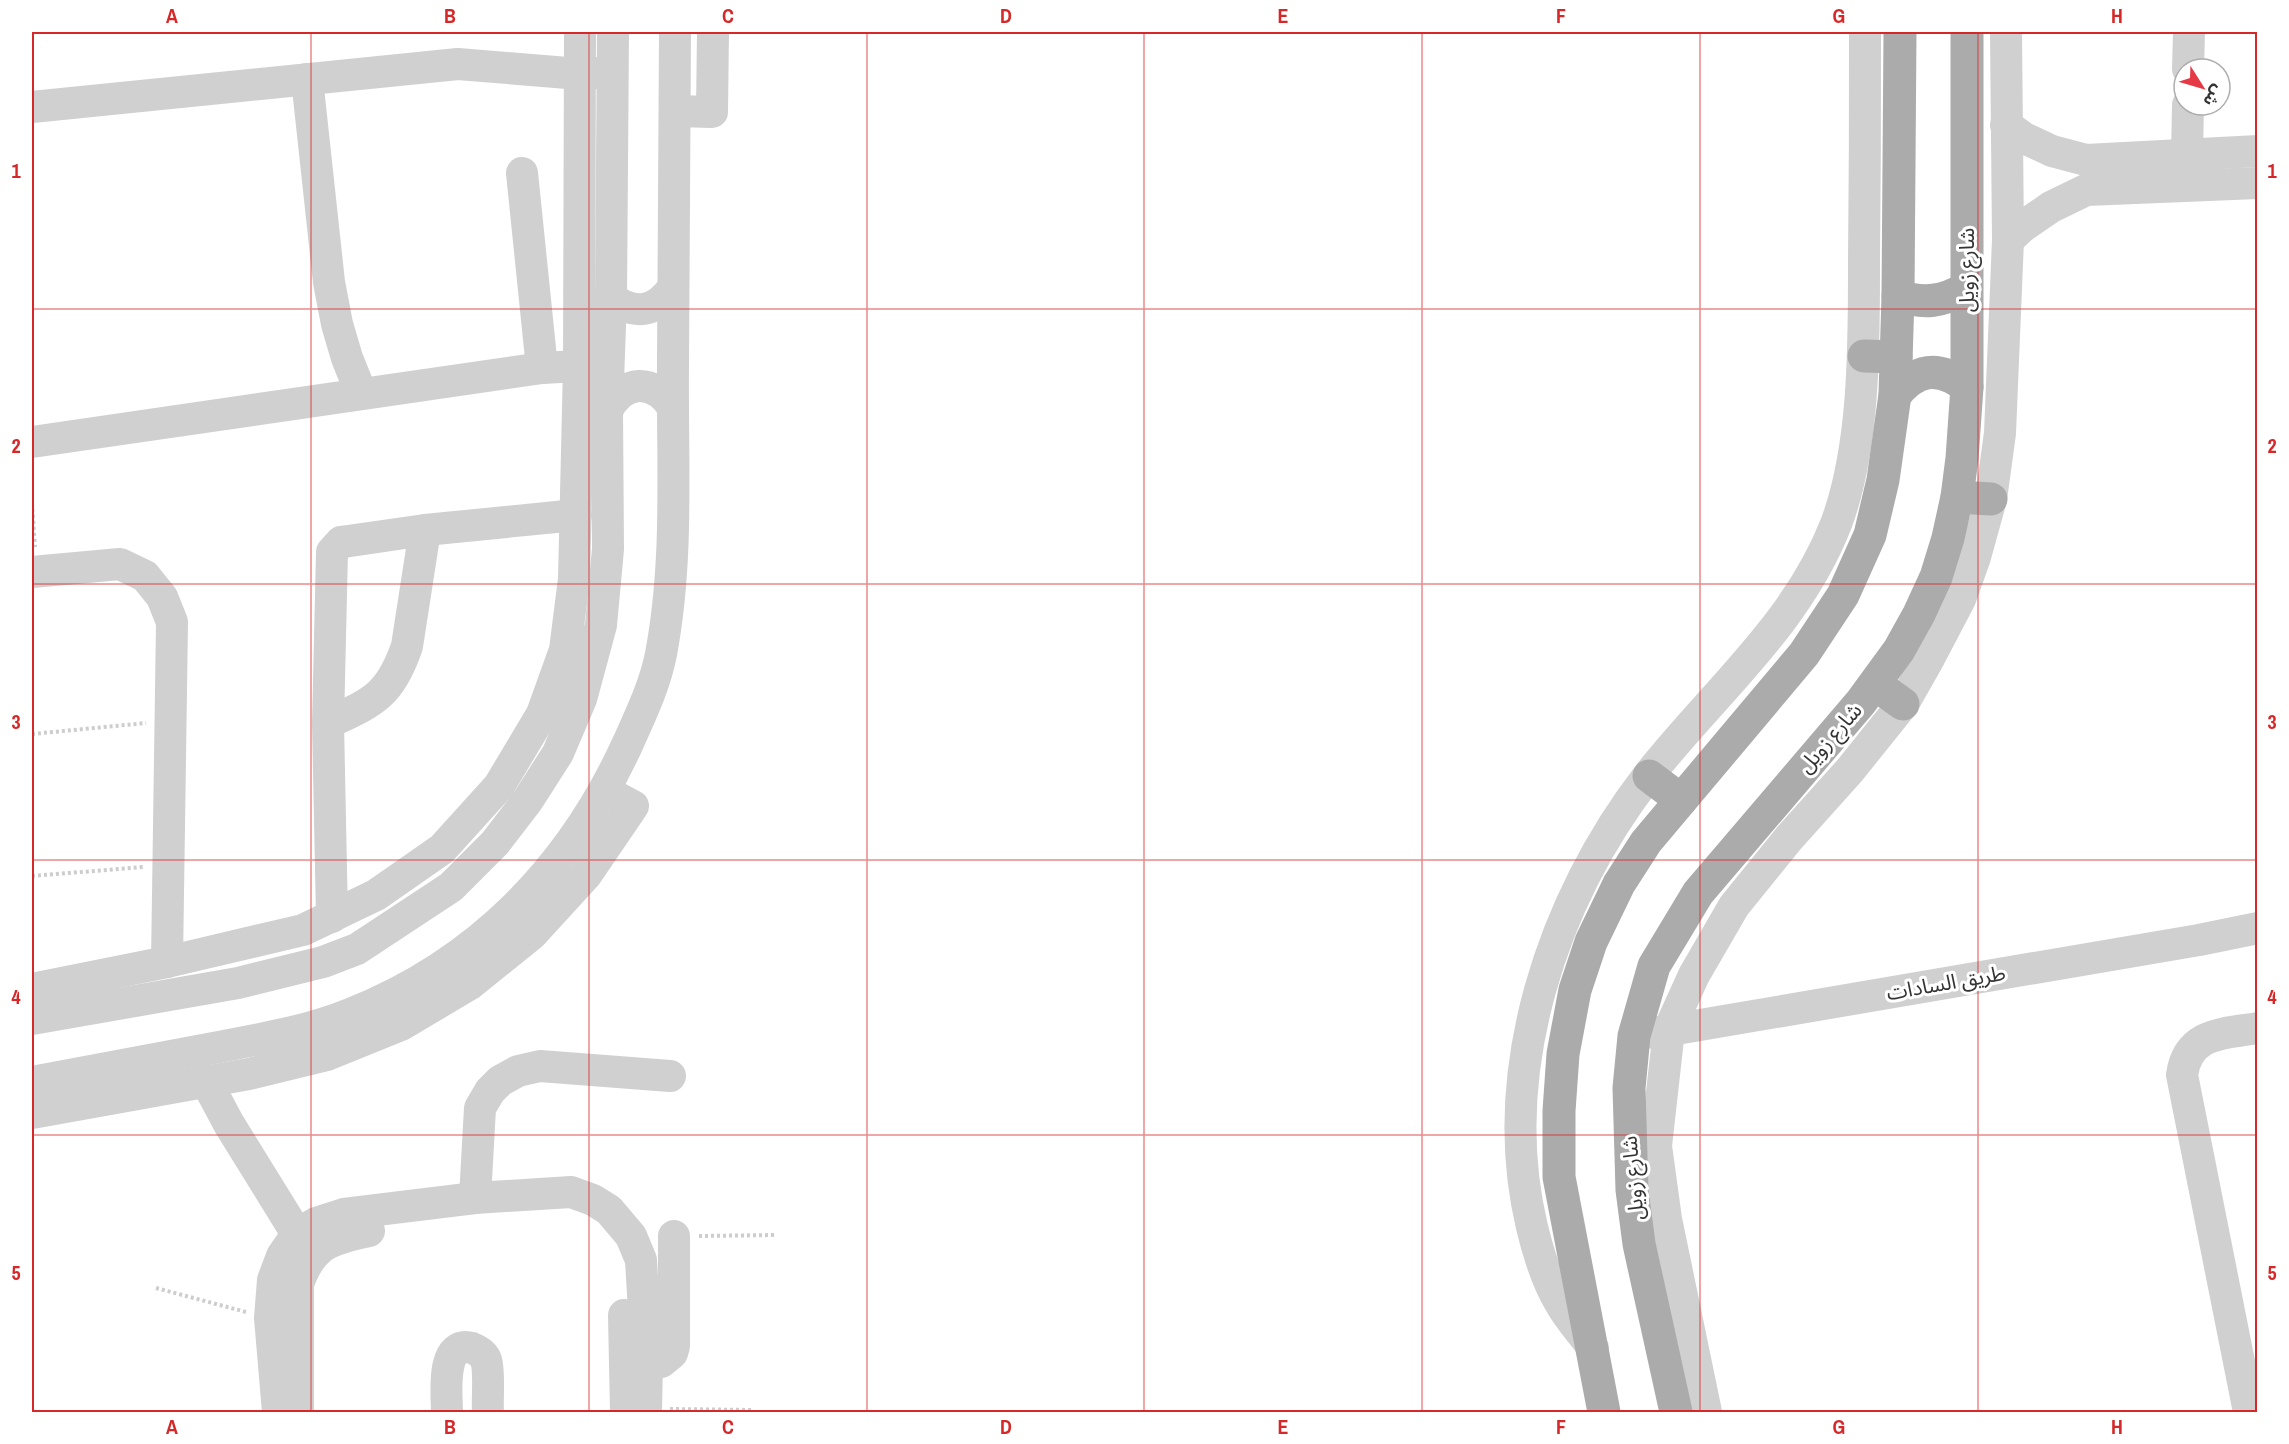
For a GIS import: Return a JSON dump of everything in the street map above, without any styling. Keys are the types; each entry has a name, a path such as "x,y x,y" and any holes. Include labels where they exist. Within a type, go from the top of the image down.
{"main road":[{"path":"1604,1413 1559,1177 1559,1111 1563,1054 1575,990 1596,932 1629,867 1646,842 1804,654 1843,595 1870,535 1883,480 1894,395 1898,296 1900,32"},
{"name":"شارع زويل","path":"1676,1413 1639,1244 1632,1190 1629,1088 1634,1036 1654,966 1698,893 1875,684 1899,650 1928,596 1948,538 1957,497 1967,387 1967,32"},
{"path":"1898,296 1916,301 1934,302 1951,297 1966,288"},
{"path":"1864,356 1896,357"},
{"path":"1894,395 1905,382 1920,374 1938,372 1954,376 1967,387"},
{"path":"1957,497 1991,499"},
{"path":"1875,684 1903,704"},
{"path":"1649,776 1681,800"}],"street":[{"path":"32,989 167,962 303,930 376,894 442,849 499,786 542,714 565,650 574,579 579,366 580,32"},
{"path":"32,1019 238,983 323,962 357,949 442,893 495,843 528,800 558,753 581,699 598,636 608,549 607,410 612,297 613,32"},
{"path":"32,1082 297,1032 351,1014 403,990 452,960 497,925 538,885 574,840 605,791 644,708 660,659 669,607 674,525 675,32"},
{"path":"675,111 712,112 713,32"},
{"path":"1593,1348 1558,1301 1537,1247 1523,1191 1519,1134 1524,1076 1536,1005 1555,946 1581,883 1615,824 1649,776 1755,654 1809,582 1837,522 1853,460 1864,356 1865,32"},
{"path":"1706,1413 1666,1219 1656,1146 1669,1030 1694,975 1734,906 1903,704 1960,599 1976,557 1991,499 2000,433 2008,240 2006,32"},
{"path":"2188,57 2189,32"},
{"path":"32,107 458,64 580,74 613,72"},
{"path":"307,79 329,282 345,350 362,393"},
{"path":"2187,155 2188,117"},
{"path":"2006,125 2024,138 2052,151 2086,175 2258,183"},
{"path":"2008,240 2051,207 2086,175 2187,155 2258,151"},
{"path":"522,173 542,368"},
{"path":"612,297 621,305 633,309 645,309 656,306 673,288"},
{"path":"32,442 362,393 542,368 579,366"},
{"path":"607,410 613,399 622,391 633,386 645,386 657,390 673,407"},
{"path":"332,917 328,723 333,552 341,542 425,530 576,515"},
{"path":"328,723 375,699 392,679 401,663 407,646 425,530"},
{"path":"34,572 120,564 145,576 162,597 172,622 167,962"},
{"path":"32,1113 249,1074 327,1055 401,1025 470,984 532,934 586,875 633,806 605,791"},
{"name":"طريق السادات","path":"1634,1036 2258,928"},
{"path":"2248,1413 2182,1074 2184,1062 2197,1043 2208,1037 2258,1028"},
{"path":"475,1198 480,1108 490,1091 500,1081 518,1071 540,1066 670,1076"},
{"path":"206,1082 229,1124 314,1233"},
{"path":"437,1213 475,1198 508,1205"},
{"path":"278,1413 286,1282 282,1256 344,1214 371,1221 570,1199 593,1200 609,1210 616,1227 632,1236 635,1363 639,1411"},
{"path":"635,1363 661,1362 672,1353 674,1346 674,1236"},
{"path":"284,1317 298,1413"},
{"path":"447,1413 447,1367 450,1356 458,1349 469,1347 479,1351 486,1360 488,1413"}],"path":[{"path":"32,503 34,572"},
{"path":"32,734 170,721"},
{"path":"32,876 168,865"},
{"path":"674,1236 776,1235"},
{"path":"156,1288 284,1317"},
{"path":"639,1411 754,1410"}]}
